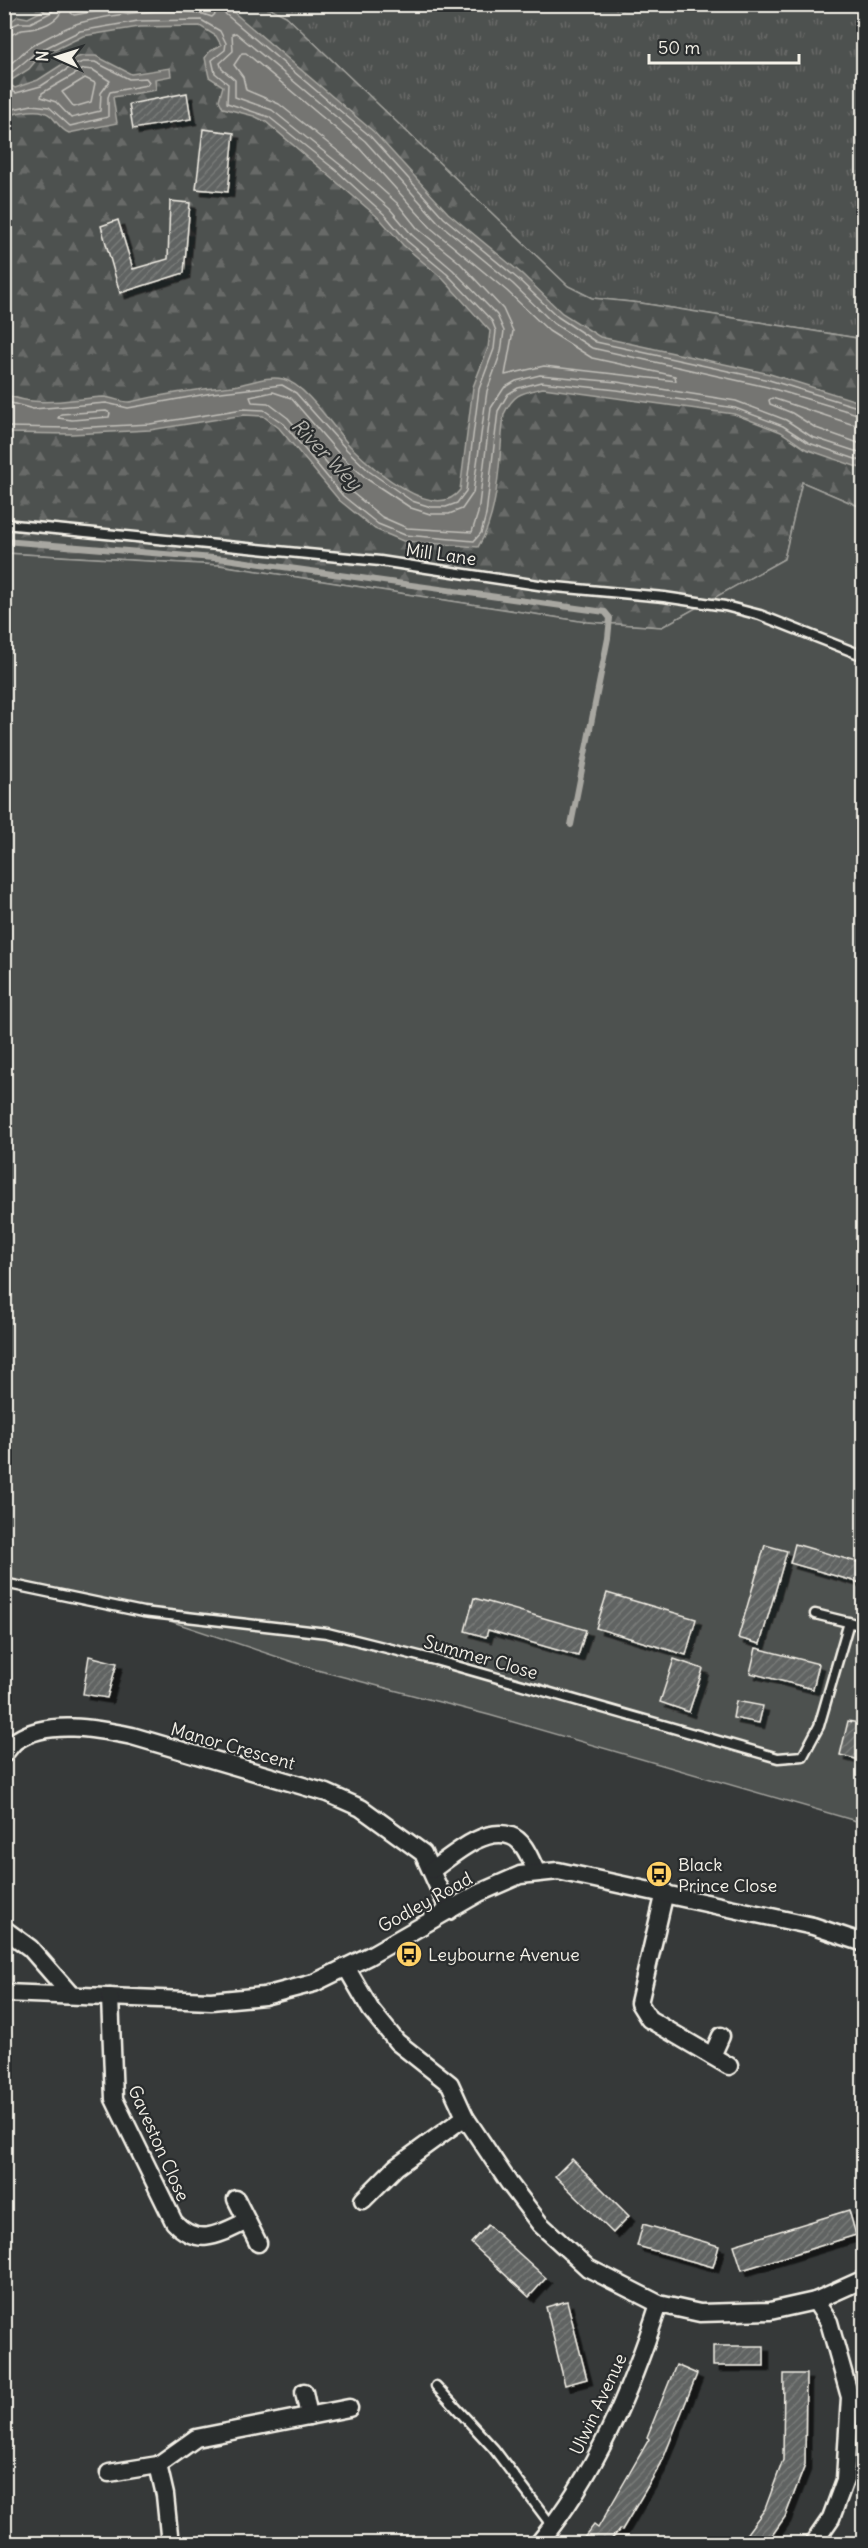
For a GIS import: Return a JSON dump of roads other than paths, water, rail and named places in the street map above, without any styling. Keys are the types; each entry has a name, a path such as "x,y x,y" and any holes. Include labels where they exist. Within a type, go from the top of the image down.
{"street":[{"name":"Manor Crescent","path":"4,1754 16,1740 42,1730 102,1730 132,1736 327,1793 361,1808 423,1853 449,1911"},
{"path":"432,1870 457,1851 491,1834 512,1836 523,1846 537,1873"},
{"name":"Godley Road","path":"4,1993 211,2001 264,1996 314,1983 520,1875 558,1871 664,1892 813,1926 864,1943"},
{"path":"664,1892 639,2003 649,2019 729,2066"},
{"path":"4,1929 30,1948 71,1995"},
{"path":"346,1967 371,2010 397,2042 450,2084 465,2117 509,2183 540,2224 588,2268 659,2304 700,2313 770,2311 815,2301 864,2279"},
{"name":"Gaveston Close","path":"110,1997 114,2099 174,2222 185,2234 200,2237 217,2235 247,2221"},
{"path":"712,2056 721,2036"},
{"path":"363,2200 396,2167 465,2117"},
{"path":"236,2199 258,2243"},
{"path":"813,2544 831,2518 845,2480 850,2397 829,2322 815,2301"},
{"name":"Ulwin Avenue","path":"538,2544 553,2526 604,2444 642,2357 659,2304"},
{"path":"304,2392 309,2416"},
{"path":"109,2473 158,2465 196,2438 349,2408"},
{"path":"158,2465 165,2495 170,2544"}],"lane":[{"name":"Mill Lane","path":"4,524 380,561 545,586 694,601 760,615 864,656"},
{"name":"Summer Close","path":"4,1583 143,1612 327,1633 447,1664 778,1758 803,1756 813,1736 849,1622"},
{"path":"815,1614 864,1626"},
{"path":"436,2386 494,2449 553,2526"}],"water":[{"name":"River Wey","path":"54,5 225,5 374,132 448,213 522,274 562,313 600,337 770,374 863,403 863,469 806,449 781,432 734,414 543,388 519,395 511,402 504,414 495,501 491,518 478,547 403,541 375,529 339,500 279,428 263,416 244,415 150,430 72,434 5,433 5,394 41,402 103,397 130,402 277,378 301,389 350,446 387,478 420,497 435,500 449,499 460,490 473,387 488,348 490,331 443,279 403,245 380,219 266,122 254,116 223,108 219,100 223,86 209,77 205,58 209,52 221,45 216,36 200,26 139,27 83,36 38,58 29,69 10,81 10,85 15,88 38,80 69,60 82,56 96,56 131,74 170,68 171,76 155,79 156,90 113,97 117,123 69,133 61,128 51,116 41,111 22,112 5,118 5,26 18,16 28,18"}],"waterway":[{"path":"4,541 226,559 605,612 610,618 608,638 571,825"}],"place":[{"name":"Black Prince Close","path":"659,1874"},
{"name":"Leybourne Avenue","path":"409,1954"}]}
